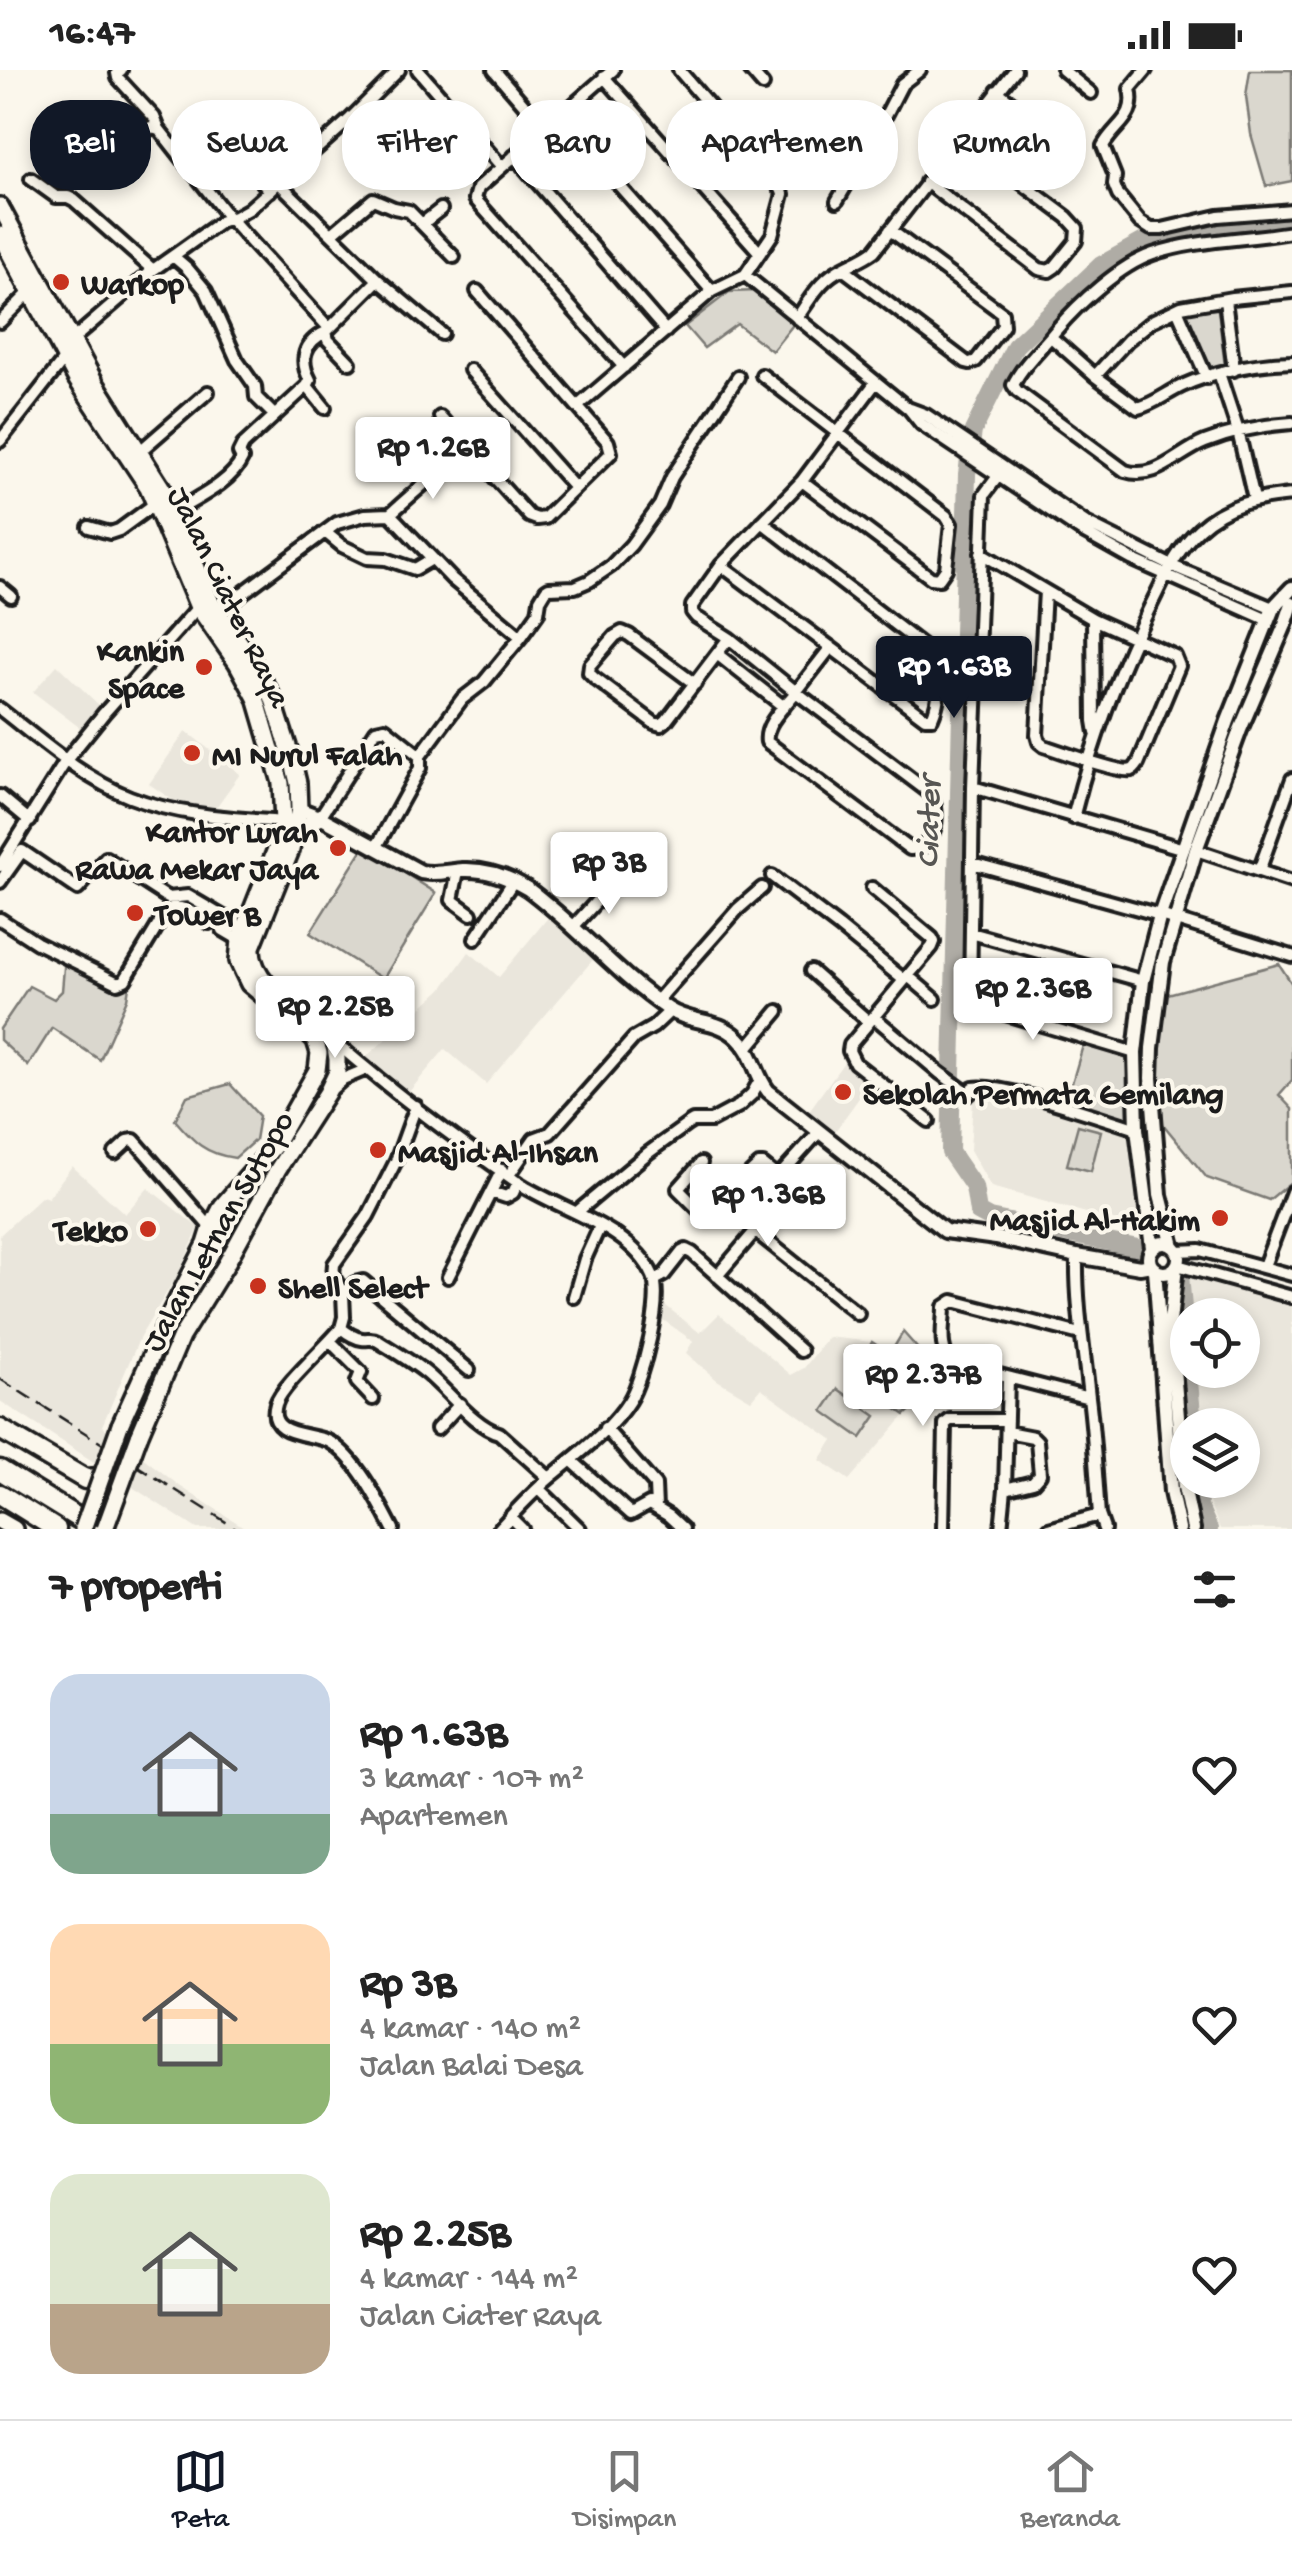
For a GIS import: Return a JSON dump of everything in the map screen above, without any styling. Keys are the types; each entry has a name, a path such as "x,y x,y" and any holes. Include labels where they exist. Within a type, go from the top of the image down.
{"highway":[{"path":"0,1428 85,1479 100,1478"},
{"path":"0,1470 96,1529"},
{"path":"0,1494 56,1529"}],"main road":[{"name":"Jalan Ciater Raya","path":"0,206 72,340 162,485 175,512 198,596 217,612 251,658 272,696 293,762 299,808 276,848 242,934"},
{"name":"Jalan Ciater Raya","path":"0,235 64,358 156,502 198,596 256,698 281,783 289,828 279,881 254,939 252,963 266,984 320,1026 334,1042"},
{"path":"289,828 320,817"},
{"name":"Jalan Letnan Sutopo","path":"83,1529 120,1424 222,1206 274,1146 317,1070 319,1053 315,1040 256,992 244,977 238,961 242,934"},
{"name":"Jalan Letnan Sutopo","path":"105,1529 138,1436 181,1337 278,1169 328,1093 337,1072 334,1042"},
{"path":"209,1236 232,1210 246,1215 246,1228"},
{"path":"0,1521 14,1529"}],"street":[{"path":"120,70 118,78 154,117 228,218 312,308 328,330 328,340 350,363"},
{"path":"369,100 398,70"},
{"path":"418,70 502,167"},
{"path":"494,70 521,100"},
{"path":"578,406 712,291 745,274 775,228 782,191 679,70"},
{"path":"750,70 763,85"},
{"path":"838,201 902,84 920,70"},
{"path":"1063,70 1091,93"},
{"path":"1146,70 1130,88 1133,104 1129,114 1104,146 1118,195 1140,222 1151,229 1162,229 1218,216 1292,210"},
{"path":"991,100 1010,72"},
{"path":"578,100 609,73 760,253"},
{"path":"998,91 1009,100"},
{"path":"322,144 342,126"},
{"path":"151,128 159,128"},
{"path":"510,160 478,188 476,202 624,367"},
{"path":"46,190 56,197 74,200 153,270"},
{"path":"287,190 378,280 442,334"},
{"path":"544,190 666,330"},
{"path":"624,190 712,291"},
{"path":"797,318 824,282 874,251 920,190"},
{"path":"936,190 1039,269 1048,271 1076,242 1077,228 1032,190"},
{"path":"72,340 153,270 228,218 242,214 270,191"},
{"path":"333,233 373,198 408,211 454,257"},
{"path":"422,224 440,210"},
{"path":"842,269 966,362 976,361 1003,326 1002,314 890,230"},
{"path":"1292,232 1215,241 1150,255 1099,287 1025,365 1013,386 1132,474 1150,473 1201,444 1238,431 1292,423"},
{"path":"173,256 206,291 236,360 255,386 256,397 274,415"},
{"path":"745,274 909,409 921,424 958,442 1168,570 1270,614 1290,617 1190,850"},
{"path":"175,512 240,465 240,449 307,386 310,380 303,361 312,340 328,330 378,280"},
{"path":"0,322 31,291"},
{"path":"440,417 529,516 537,520 545,518 610,457 612,449 608,442 477,291"},
{"path":"1095,376 1128,340 1152,321 1177,309 1292,292"},
{"path":"1225,300 1234,370"},
{"path":"1177,309 1207,378"},
{"path":"1050,337 1138,408 1182,386 1219,374 1256,364 1292,362"},
{"path":"0,441 64,358"},
{"path":"470,370 575,488"},
{"path":"1219,374 1254,499"},
{"path":"762,375 949,519 944,574 939,579 931,578 802,481"},
{"path":"376,848 420,768 420,756 462,699 484,682 520,637 538,613 546,590 574,588 588,582 631,546 738,377"},
{"path":"831,647 796,692 784,708 768,728 765,736 910,849 918,850 933,835 935,801 930,793 796,692 729,638 696,617 692,610 721,565 802,481 876,382"},
{"path":"307,386 326,408"},
{"path":"139,452 208,392"},
{"path":"390,514 450,461"},
{"path":"1002,472 984,496 970,998 982,1007 1135,1054"},
{"path":"1074,818 1087,760 1135,638 1184,545 1202,526 1239,504 1292,495"},
{"path":"89,526 110,532 120,530 156,502"},
{"path":"217,612 337,524 380,512 390,514 465,591 520,637"},
{"path":"721,565 925,718 932,718 937,706 936,656 762,522"},
{"path":"325,532 366,558 414,568 432,559"},
{"path":"982,552 1093,619 1175,656 1180,666 1134,769 1127,771 1087,760 1040,742 1037,735 1045,592"},
{"path":"0,587 11,596"},
{"path":"1179,1529 1171,1492 1152,1248 1138,1129 1135,1054 1143,980 1190,850 1228,721 1270,614 1292,588"},
{"path":"0,866 66,759 198,596"},
{"path":"1093,619 1097,736"},
{"path":"695,684 622,632 589,669 594,678 657,724 666,721 695,684 729,638"},
{"path":"717,654 784,708"},
{"path":"0,709 66,759 144,802 192,814 289,828"},
{"path":"320,817 376,730 385,728 420,756"},
{"path":"1258,871 1292,780"},
{"path":"974,787 1292,882"},
{"path":"0,796 30,821"},
{"path":"299,808 421,872 486,871 514,880 539,897 670,1011 716,1023 734,1034 747,1048 768,1091 945,1231 1166,1272 1176,1257 1200,1250 1292,1275"},
{"path":"0,882 22,852 78,889 106,858 168,898 188,896 242,934"},
{"path":"972,862 1292,956"},
{"path":"458,871 452,900 471,914"},
{"path":"772,876 935,999"},
{"path":"475,939 514,880"},
{"path":"573,927 616,880 637,882"},
{"path":"657,1001 738,908 762,888"},
{"path":"872,888 934,942 850,1045 851,1057 929,1121"},
{"path":"0,919 37,943 118,984 125,980 168,909 181,908 209,923"},
{"path":"1167,918 1151,1078 1160,1195 1176,1257 1170,1322 1184,1487 1193,1529"},
{"path":"222,930 242,934"},
{"path":"971,932 1143,980"},
{"path":"811,971 967,1092 982,1086 1024,1095 1138,1129"},
{"path":"448,1277 491,1192 510,1176 534,1140 550,1133 634,1038 654,1027 670,1011"},
{"path":"747,1048 778,1011"},
{"path":"334,1042 510,1176 600,1226 636,1253 655,1280 654,1318 639,1380 627,1404 500,1529"},
{"path":"328,1093 342,1079 366,1069"},
{"path":"577,1212 688,1124 711,1121 739,1106 760,1080"},
{"path":"393,1529 377,1497 338,1448 318,1436 282,1428 274,1416 282,1393 341,1328 344,1294 333,1276 334,1264 368,1216 396,1161 416,1106"},
{"path":"701,1162 678,1189 705,1216 759,1165 779,1175 819,1132"},
{"path":"115,1153 134,1140 209,1236"},
{"path":"491,1192 510,1196 510,1176"},
{"path":"1264,1266 1292,1192"},
{"path":"717,1276 786,1195"},
{"path":"574,1297 589,1246 600,1226"},
{"path":"756,1232 858,1314"},
{"path":"1152,1248 1162,1243 1176,1257 1292,1297"},
{"path":"655,1280 686,1250 801,1351"},
{"path":"1077,1256 1080,1334 1104,1529"},
{"path":"344,1294 362,1281 469,1370"},
{"path":"1080,1334 950,1301 944,1307 943,1352 953,1363 1089,1398"},
{"path":"341,1328 361,1340 378,1341 428,1374 549,1478"},
{"path":"330,1341 361,1372 357,1382 373,1399"},
{"path":"1001,1529 1008,1378"},
{"path":"437,1429 460,1404"},
{"path":"942,1529 944,1424 950,1420 1007,1426 1033,1437 1040,1474 1033,1482 1005,1488"},
{"path":"605,1428 655,1485 656,1508"},
{"path":"570,1460 631,1514 646,1505 670,1516 683,1529"},
{"path":"538,1488 580,1529"},
{"path":"1049,1529 1100,1515"},
{"path":"510,1517 522,1529"}],"shaded area":[{"path":"1250,70 1292,70 1292,181 1266,186 1251,134 1246,96"},
{"path":"756,291 796,321 772,351 737,324 704,348 685,326 729,292"},
{"path":"1218,309 1225,366 1211,370 1186,312"},
{"path":"57,665 102,708 83,730 33,692"},
{"name":"MI Nurul Falah","path":"186,731 240,774 214,810 183,807 149,784"},
{"path":"364,847 436,893 383,979 310,933"},
{"path":"551,914 597,955 486,1084 445,1049 408,1093 366,1057 442,989 469,952 499,977"},
{"path":"65,956 130,980 127,999 100,1060 52,1028 28,1066 0,1040 0,1029 29,986 54,999 62,991"},
{"path":"1279,964 1292,984 1292,1080 1279,1095 1292,1109 1292,1181 1269,1200 1207,1178 1158,1118 1155,1077 1164,995"},
{"path":"1084,1042 1130,1058 1131,1114 1127,1118 1067,1100"},
{"name":"Sekolah Permata Gemilang","path":"844,1062 869,1084 833,1134 806,1115"},
{"path":"230,1084 259,1116 255,1140 235,1158 201,1146 175,1120 187,1096"},
{"path":"984,1090 1131,1134 1139,1222 1130,1225 991,1187 970,1150 973,1100"},
{"path":"1078,1125 1101,1131 1091,1171 1067,1165"},
{"path":"72,1166 125,1214 148,1188 199,1228 178,1274 140,1337 102,1426 181,1487 247,1529 197,1529 0,1401 0,1235 42,1196 48,1198"},
{"path":"1189,1278 1292,1304 1292,1529 1220,1529 1207,1498 1260,1498 1260,1408 1198,1408 1197,1388 1260,1388 1260,1298 1190,1298"},
{"path":"661,1302 700,1333 719,1314 791,1375 804,1368 828,1337 872,1342 853,1379 905,1415 849,1480 820,1460 833,1440 761,1388 751,1400 717,1380 686,1353 693,1341 659,1317"},
{"path":"903,1332 941,1375 963,1383 955,1402 926,1396 905,1415 853,1379 872,1342 890,1354"},
{"path":"838,1389 876,1416 861,1438 823,1411"}],"waterway":[{"name":"Ciater","path":"1143,1249 989,1218 978,1212 974,1187 950,1152 967,474 973,431 1015,346 1101,265 1142,242 1189,227 1292,217"},
{"name":"Ciater","path":"1180,1275 1182,1298"},
{"name":"Ciater","path":"1190,1388 1191,1408"},
{"name":"Ciater","path":"1198,1498 1209,1529"}],"railway":[{"path":"0,1379 237,1529"}],"place":[{"name":"Warkop","path":"61,282"},
{"name":"Kankin Space","path":"204,667"},
{"name":"MI Nurul Falah","path":"192,753"},
{"name":"Kantor Lurah Rawa Mekar Jaya","path":"338,848"},
{"name":"Tower B","path":"135,913"},
{"name":"Sekolah Permata Gemilang","path":"843,1092"},
{"name":"Masjid Al-Ihsan","path":"378,1150"},
{"name":"Masjid Al-Hakim","path":"1220,1218"},
{"name":"Tekko","path":"148,1229"},
{"name":"Shell Select","path":"258,1286"}]}
